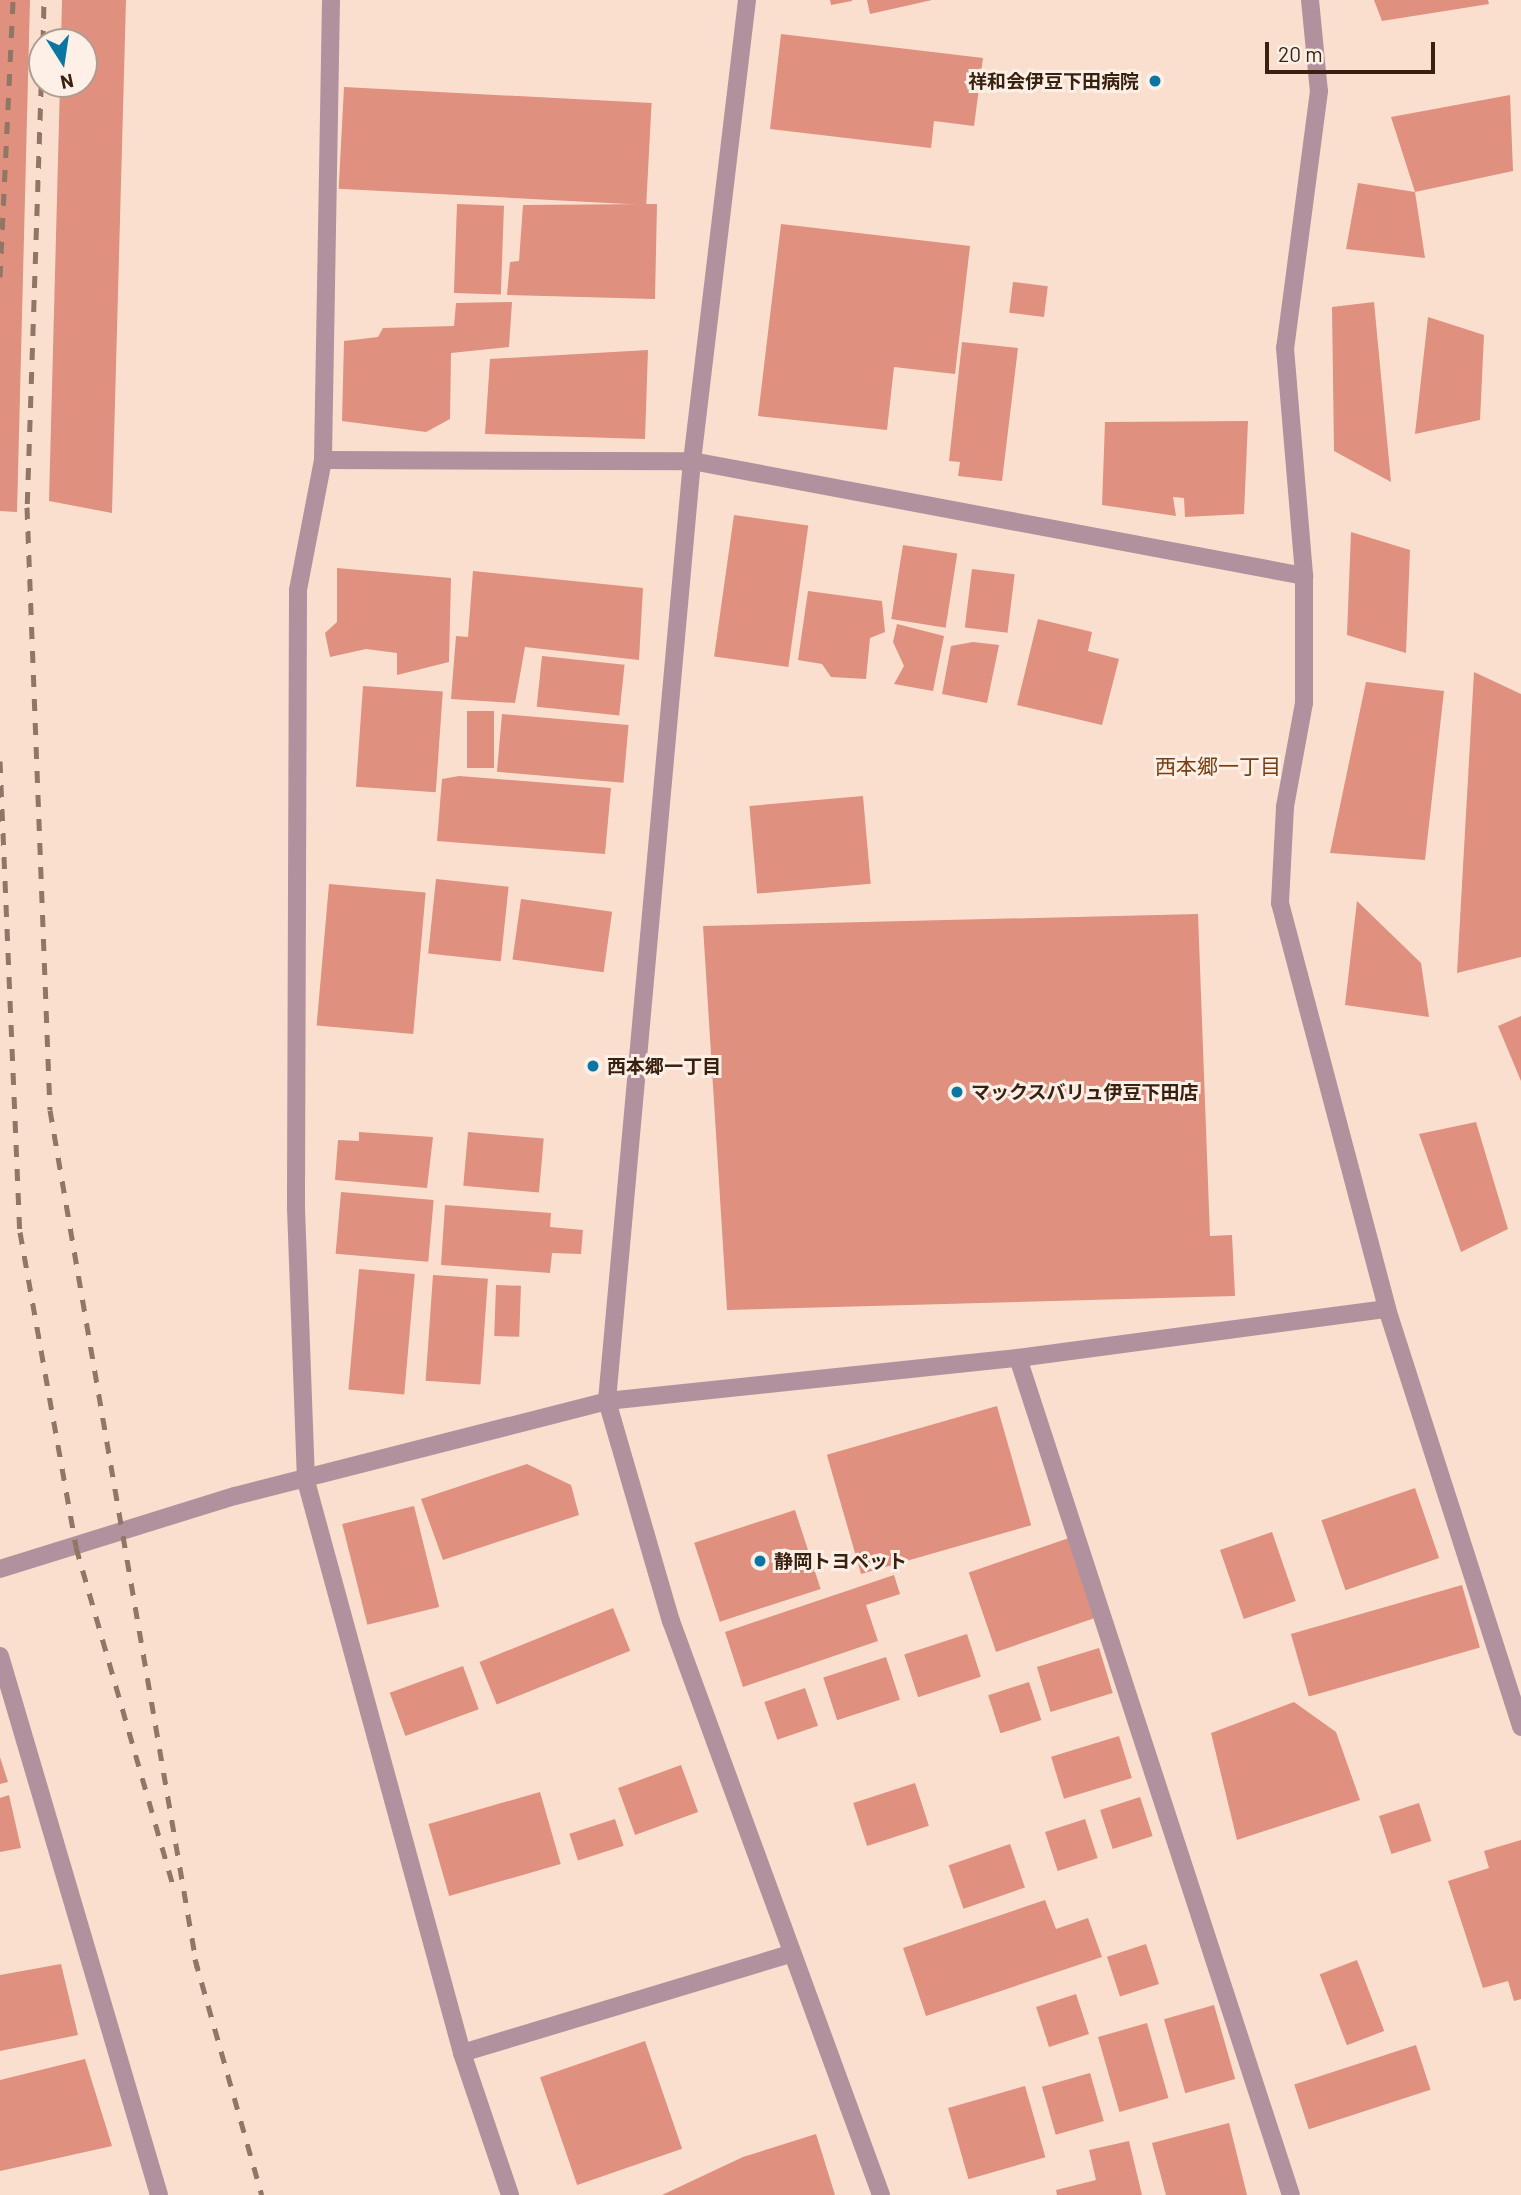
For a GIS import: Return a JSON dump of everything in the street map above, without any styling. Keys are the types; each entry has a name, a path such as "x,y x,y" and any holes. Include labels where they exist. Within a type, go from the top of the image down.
{"street":[{"path":"331,0 323,460 298,590 296,1208 306,1481 462,2053 510,2195"},
{"path":"747,0 692,461 607,1401 663,1595 789,1954 881,2195"},
{"path":"1310,0 1319,91 1285,348 1304,576 1304,703 1285,807 1280,904 1387,1309 1521,1727"},
{"path":"323,460 692,461 1304,576"},
{"path":"0,1569 234,1496 306,1481 607,1401 1018,1358 1387,1309"},
{"path":"1018,1358 1291,2195"},
{"path":"0,1656 159,2195"},
{"path":"462,2053 789,1954"}],"building":[{"path":"0,0 30,0 17,512 0,511"},
{"path":"62,0 126,0 112,513 49,501 60,98 98,98 98,28 61,28"},
{"path":"830,0 852,0 852,1 831,5"},
{"path":"867,0 932,0 870,14"},
{"path":"1374,0 1488,0 1489,4 1382,21"},
{"path":"781,34 983,58 974,126 934,121 931,148 770,129"},
{"path":"344,87 652,103 646,205 339,189"},
{"path":"1510,95 1513,171 1415,192 1391,117"},
{"path":"1358,183 1415,192 1425,258 1346,249"},
{"path":"457,204 504,206 501,295 454,293"},
{"path":"657,204 655,299 507,295 510,262 519,261 523,205"},
{"path":"781,224 970,246 955,374 894,367 887,430 758,416"},
{"path":"1013,282 1048,286 1044,317 1009,313"},
{"path":"512,302 509,347 451,353 450,419 426,432 342,421 344,341 378,337 383,328 454,326 456,303"},
{"path":"1374,302 1391,482 1334,451 1332,307"},
{"path":"1428,317 1484,335 1480,420 1415,434"},
{"path":"962,342 1018,348 1002,481 958,476 960,462 949,461"},
{"path":"648,350 645,439 485,434 490,359"},
{"path":"1248,421 1244,514 1185,517 1184,498 1173,497 1176,516 1102,505 1105,422"},
{"path":"734,515 808,525 788,667 714,657"},
{"path":"1351,532 1410,550 1406,653 1347,635"},
{"path":"903,545 957,554 946,628 891,619"},
{"path":"337,568 451,578 449,662 397,675 397,653 366,649 330,657 325,633 337,622"},
{"path":"972,569 1015,574 1007,633 965,628"},
{"path":"473,571 643,588 639,660 525,647 515,703 451,699 456,636 468,637"},
{"path":"808,591 882,601 885,632 870,638 866,679 831,677 822,664 798,660"},
{"path":"1038,619 1092,632 1088,651 1119,659 1102,725 1017,705"},
{"path":"897,624 944,636 933,691 894,684 904,666 893,642"},
{"path":"973,642 999,645 987,703 942,694 951,646"},
{"path":"542,656 625,665 619,715 537,707"},
{"path":"1474,672 1521,694 1521,957 1457,973"},
{"path":"1366,682 1444,691 1425,860 1330,853"},
{"path":"363,686 443,692 436,792 356,787"},
{"path":"467,711 494,711 494,768 467,768"},
{"path":"502,714 629,725 623,783 497,772"},
{"path":"459,776 611,788 605,854 437,841 442,779"},
{"path":"863,796 871,884 757,894 749,806"},
{"path":"436,879 509,887 501,961 428,954"},
{"path":"329,884 426,892 413,1034 317,1025"},
{"path":"521,899 612,912 604,972 513,959"},
{"path":"1357,901 1421,963 1429,1017 1345,1005"},
{"path":"1198,914 1210,1236 1232,1235 1235,1296 727,1310 703,926"},
{"path":"1521,1016 1521,1081 1498,1026"},
{"path":"1476,1122 1508,1229 1461,1252 1419,1134"},
{"path":"359,1132 433,1137 427,1188 335,1180 338,1140 359,1141"},
{"path":"468,1132 544,1139 539,1192 463,1186"},
{"path":"341,1192 434,1200 428,1262 336,1254"},
{"path":"445,1205 551,1213 550,1227 583,1230 581,1254 552,1253 550,1273 441,1265"},
{"path":"359,1269 415,1274 404,1394 348,1390"},
{"path":"433,1275 488,1279 480,1385 426,1381"},
{"path":"496,1285 521,1286 519,1337 494,1336"},
{"path":"997,1406 1031,1525 861,1574 827,1455"},
{"path":"527,1464 571,1485 579,1515 443,1560 421,1499"},
{"path":"1415,1488 1439,1558 1345,1590 1321,1520"},
{"path":"414,1506 439,1607 367,1625 342,1524"},
{"path":"795,1510 821,1589 720,1622 694,1543"},
{"path":"1272,1532 1296,1601 1244,1619 1220,1550"},
{"path":"1069,1538 1096,1617 996,1652 969,1573"},
{"path":"894,1575 900,1594 866,1605 878,1641 743,1687 725,1632"},
{"path":"1462,1585 1480,1647 1309,1697 1291,1634"},
{"path":"613,1608 630,1651 497,1705 479,1662"},
{"path":"967,1634 981,1677 918,1697 904,1654"},
{"path":"1099,1648 1113,1693 1051,1712 1037,1667"},
{"path":"886,1657 900,1700 837,1720 823,1677"},
{"path":"463,1666 479,1709 405,1736 390,1693"},
{"path":"1029,1682 1041,1720 1000,1733 988,1695"},
{"path":"805,1688 818,1726 777,1740 764,1702"},
{"path":"1294,1702 1336,1732 1360,1800 1237,1840 1211,1733"},
{"path":"1119,1736 1132,1778 1064,1799 1051,1757"},
{"path":"0,1757 8,1782 0,1784"},
{"path":"681,1765 698,1812 635,1835 618,1788"},
{"path":"915,1783 929,1826 867,1846 853,1803"},
{"path":"540,1792 561,1864 449,1896 428,1824"},
{"path":"9,1795 21,1848 0,1852 0,1798"},
{"path":"1140,1797 1153,1836 1113,1849 1100,1810"},
{"path":"1419,1803 1431,1841 1391,1854 1379,1816"},
{"path":"615,1819 624,1846 578,1860 569,1834"},
{"path":"1085,1819 1098,1858 1058,1871 1045,1832"},
{"path":"1521,1840 1521,1999 1514,2001 1508,1981 1483,1988 1448,1881 1489,1868 1484,1851"},
{"path":"1010,1844 1025,1887 964,1909 949,1865"},
{"path":"1045,1900 1056,1929 1088,1918 1102,1957 926,2016 903,1948"},
{"path":"1146,1944 1159,1984 1120,1997 1107,1957"},
{"path":"1357,1960 1384,2031 1347,2045 1320,1974"},
{"path":"61,1964 78,2035 0,2051 0,1975"},
{"path":"1076,1994 1089,2034 1049,2047 1036,2007"},
{"path":"1214,2005 1235,2079 1185,2093 1164,2019"},
{"path":"1147,2023 1168,2098 1119,2112 1098,2037"},
{"path":"645,2041 682,2149 577,2185 540,2077"},
{"path":"1416,2045 1431,2090 1309,2129 1294,2085"},
{"path":"85,2059 112,2146 0,2171 0,2080"},
{"path":"1090,2073 1104,2121 1056,2135 1042,2087"},
{"path":"1025,2086 1045,2157 968,2179 948,2108"},
{"path":"1229,2123 1247,2195 1166,2195 1152,2143"},
{"path":"816,2134 835,2195 662,2195 743,2157"},
{"path":"1129,2141 1142,2195 1057,2195 1056,2190 1096,2180 1089,2150"}],"railway":[{"path":"0,277 13,0"},
{"path":"43,28 44,0"},
{"path":"41,98 27,507 50,1110 197,1967"},
{"path":"0,761 20,1232 76,1547 173,1885"},
{"path":"195,1959 262,2195"}],"place":[{"name":"祥和会伊豆下田病院","path":"1155,81"},
{"name":"西本郷一丁目","path":"593,1066"},
{"name":"マックスバリュ伊豆下田店","path":"957,1092"},
{"name":"静岡トヨペット","path":"760,1561"}],"district":[{"name":"西本郷一丁目","path":"1218,766"}]}
